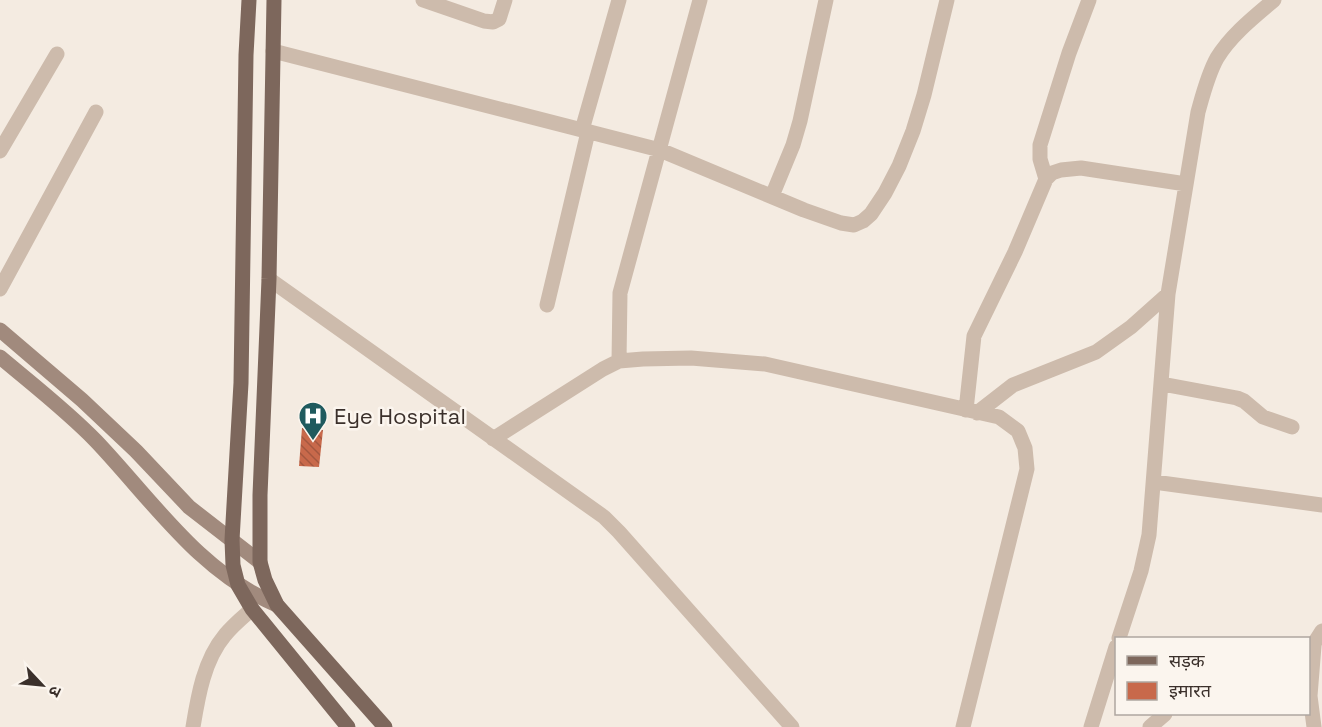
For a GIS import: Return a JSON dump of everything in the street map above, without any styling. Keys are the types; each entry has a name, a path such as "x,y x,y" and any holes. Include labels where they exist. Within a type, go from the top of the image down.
{"main road":[{"path":"249,0 246,55 241,383 232,540 233,565 238,585 252,609 348,727"},
{"path":"274,0 269,279 260,495 260,562 265,579 278,605 385,727"},
{"path":"0,330 82,400 189,507 260,562"},
{"path":"0,357 95,440 210,563 238,585 278,605"}],"street":[{"path":"423,0 493,22 499,19 505,0"},
{"path":"547,305 585,131 619,0"},
{"path":"619,361 620,293 700,0"},
{"path":"772,196 800,121 826,0"},
{"path":"273,51 660,150 841,223 854,225 871,214 885,193 913,131 947,0"},
{"path":"1046,179 1040,159 1040,145 1069,53 1089,0"},
{"path":"1120,637 1141,571 1149,535 1168,294 1198,112 1205,86 1217,58 1231,40 1274,0"},
{"path":"0,151 57,54"},
{"path":"0,289 96,112"},
{"path":"971,412 974,336 1015,252 1046,179 1052,173 1061,170 1081,168 1186,184"},
{"path":"269,279 604,517 792,727"},
{"path":"971,412 1013,385 1096,352 1131,327 1168,294"},
{"path":"493,438 619,361 691,358 765,364 999,417 1018,431 1025,448 1027,469 963,727"},
{"path":"1162,384 1237,398 1263,417 1292,427"},
{"path":"1154,482 1322,504"},
{"path":"193,727 204,676 213,652 225,634 252,609"},
{"path":"1314,727 1310,696 1311,650 1322,631"},
{"path":"1091,727 1115,650"},
{"path":"1150,727 1165,715"}],"building":[{"path":"302,428 323,430 319,467 299,466"}],"place":[{"name":"Eye Hospital","path":"313,442"}]}
